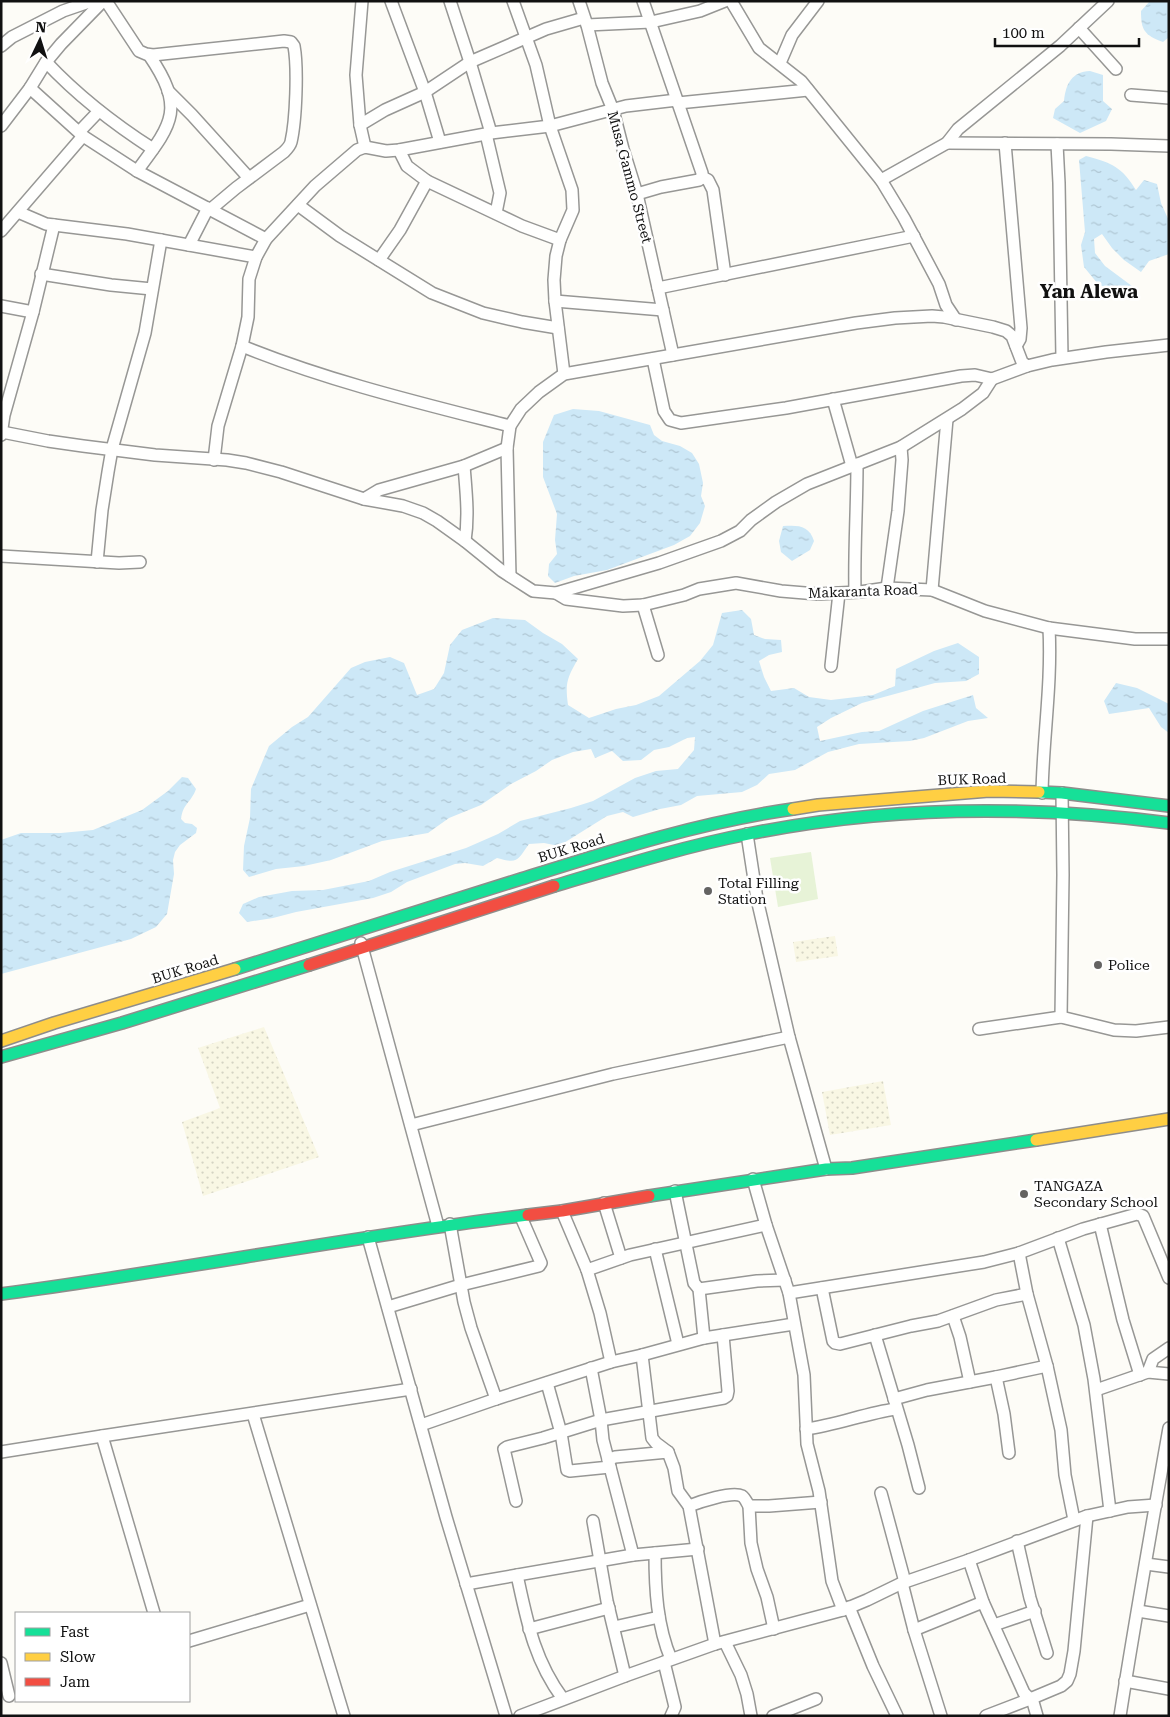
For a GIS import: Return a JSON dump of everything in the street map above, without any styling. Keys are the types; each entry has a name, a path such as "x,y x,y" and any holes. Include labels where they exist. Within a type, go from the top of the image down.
{"main road":[{"name":"BUK Road","path":"1,1041 605,853 679,832 748,816 818,805 989,791 1062,793 1169,806"},
{"path":"1,1057 73,1038 524,895 689,846 747,834 824,821 906,813 998,810 1062,812 1169,823"},
{"path":"1,1294 93,1282 450,1224 521,1217 753,1179 826,1169 852,1168 1169,1120"}],"street":[{"path":"1,46 12,37 63,11 92,1"},
{"path":"1,126 60,44 104,1 138,51 149,55 284,41 293,44 295,50 295,111 290,143 284,152 210,209 188,245"},
{"path":"362,1 356,75 360,126 365,147"},
{"path":"391,1 425,92 440,142"},
{"path":"450,1 470,62 489,134 500,193 496,214"},
{"path":"513,1 536,65 550,126 572,190 571,217 560,240 556,256 554,280 564,374"},
{"name":"Musa Gammo Street","path":"579,1 602,83 613,110 637,194 673,356"},
{"path":"643,1 702,177"},
{"path":"360,126 385,110 425,92 470,62 546,29 586,22 651,22 700,11 725,1"},
{"path":"731,1 759,48 801,81 881,180 914,236 939,284 946,305 956,320"},
{"path":"780,63 792,35 818,1"},
{"path":"881,180 947,143 958,129 1020,80 1108,1"},
{"path":"1078,28 1116,69"},
{"path":"137,171 162,137 170,119 171,110 168,92 162,76 149,55"},
{"path":"46,62 99,111 153,149"},
{"path":"30,88 81,134 137,171 266,239"},
{"path":"214,460 218,426 242,346 248,317 249,279 256,257 266,239 314,186 352,154 365,147 386,151 400,150 489,134 550,126 634,104 808,90"},
{"path":"168,92 192,115 249,178"},
{"path":"1130,95 1169,98"},
{"path":"1,231 99,111"},
{"path":"947,143 1169,146"},
{"path":"1005,143 1021,328 1020,339 1016,346"},
{"path":"1057,144 1062,358"},
{"path":"400,150 407,166 426,181 522,226 560,240"},
{"path":"637,194 661,187 699,180 702,177"},
{"path":"702,177 708,180 713,190 725,274"},
{"path":"380,260 400,230 426,181"},
{"path":"298,205 340,236 421,287 455,302 502,318 558,328"},
{"path":"18,212 54,225 161,240 256,257"},
{"path":"54,225 33,312 3,414 2,434 112,450 227,460 263,467 364,499 402,506 423,513 465,540 510,576 533,591 556,593 659,563 721,541 740,532 762,511 793,491 829,474 901,447 947,419 983,393 992,379"},
{"path":"658,288 914,236"},
{"path":"97,562 102,503 112,450 145,332 161,240"},
{"path":"41,274 111,285 152,289"},
{"path":"555,301 663,310"},
{"path":"1,306 33,312"},
{"path":"510,576 507,448 510,426 521,409 564,374 895,318 932,316 1003,329 1012,336 1022,362 1027,366"},
{"path":"653,359 664,411 670,420 681,423 961,376 975,375 992,379 1027,366 1062,358 1169,345"},
{"path":"242,346 276,360 354,385 510,426"},
{"path":"833,399 855,465 857,525 854,559 855,592"},
{"path":"932,590 947,419"},
{"path":"887,588 898,511 902,460 901,447"},
{"path":"364,499 379,490 464,466 507,448"},
{"path":"464,466 467,500 465,540"},
{"path":"1,556 119,563 140,562"},
{"name":"Makaranta Road","path":"556,593 566,599 624,606 643,605 684,595 699,589 736,583 781,591 817,594 887,588 932,590 985,611 1049,628 1135,639 1169,639"},
{"path":"831,666 839,593"},
{"path":"643,605 658,654"},
{"path":"1042,793 1050,652 1049,628"},
{"path":"1061,1018 1064,875 1062,793"},
{"path":"747,834 757,899 789,1037 826,1169"},
{"path":"358,930 438,1226"},
{"path":"979,1029 1061,1018 1114,1030 1136,1031 1169,1026"},
{"path":"412,1125 613,1074 789,1037"},
{"path":"753,1179 789,1293 804,1375 807,1444 820,1502 832,1581 897,1716"},
{"path":"675,1191 694,1283 699,1289 704,1338"},
{"path":"604,1202 621,1258"},
{"path":"562,1211 587,1270 600,1313 611,1362"},
{"path":"789,1293 984,1262 1019,1253 1058,1238 1133,1214 1141,1215 1169,1278"},
{"path":"388,1308 461,1285 540,1266 541,1263 521,1217"},
{"path":"450,1224 471,1328 496,1398"},
{"path":"1100,1224 1123,1320 1144,1374"},
{"path":"587,1270 655,1249 766,1225"},
{"path":"368,1237 466,1584 506,1716"},
{"path":"1058,1238 1084,1326 1096,1390 1110,1510"},
{"path":"655,1249 678,1344"},
{"path":"1019,1253 1027,1294 1047,1366 1061,1430 1065,1475 1074,1520"},
{"path":"699,1289 757,1281 785,1280"},
{"path":"822,1288 835,1343 840,1344 953,1316 996,1300 1027,1294"},
{"path":"953,1316 960,1337 970,1382"},
{"path":"421,1425 496,1398 611,1362 704,1338 794,1324"},
{"path":"516,1501 504,1449 507,1447 601,1420 727,1396 722,1335"},
{"path":"875,1336 919,1488"},
{"path":"1144,1374 1153,1359 1169,1348"},
{"path":"642,1355 652,1438 668,1452 674,1468 678,1491 689,1506 720,1643 741,1675 747,1694 750,1716"},
{"path":"806,1429 825,1426 895,1404 926,1390 1047,1366"},
{"path":"591,1368 603,1440 633,1555"},
{"path":"1096,1390 1144,1374 1169,1374"},
{"path":"996,1377 1004,1414 1009,1453"},
{"path":"547,1383 561,1433 568,1471 609,1463 622,1456 668,1452"},
{"path":"1,1452 411,1389"},
{"path":"253,1414 344,1716"},
{"path":"1120,1716 1127,1661 1138,1611 1169,1428"},
{"path":"102,1436 154,1612"},
{"path":"881,1493 914,1630 942,1716"},
{"path":"689,1506 732,1494 743,1497 749,1506 751,1543 767,1597 774,1629"},
{"path":"749,1506 820,1502"},
{"path":"520,1716 625,1676 720,1643 846,1608 903,1582 969,1560 1017,1540 1086,1516 1110,1510 1156,1505"},
{"path":"986,1716 1030,1699 1067,1681 1070,1674 1084,1555 1086,1516"},
{"path":"593,1521 608,1608 625,1676"},
{"path":"1017,1540 1026,1580 1047,1653"},
{"path":"466,1584 633,1555 698,1549"},
{"path":"655,1553 659,1617 675,1707 671,1716"},
{"path":"969,1560 983,1602 1024,1693 1033,1702 1037,1716"},
{"path":"1146,1564 1169,1567"},
{"path":"517,1575 529,1629 538,1656 563,1699"},
{"path":"914,1630 983,1602"},
{"path":"190,1641 310,1605"},
{"path":"529,1629 608,1608"},
{"path":"994,1625 1035,1611"},
{"path":"1138,1611 1169,1616"},
{"path":"614,1628 659,1617"},
{"path":"1,1663 9,1696"},
{"path":"1125,1681 1169,1688"},
{"path":"773,1716 816,1699"}],"shaded area":[{"path":"835,936 838,956 796,962 793,942"},
{"path":"264,1027 319,1157 203,1196 182,1122 220,1108 198,1048"},
{"path":"883,1081 891,1125 830,1135 822,1092"}],"green space":[{"path":"811,852 818,899 778,907 770,858"}],"water":[{"path":"1150,1 1169,1 1169,37 1163,42 1148,34 1143,27 1141,11"},
{"path":"1090,71 1103,75 1103,101 1112,109 1106,121 1080,133 1053,118 1055,109 1064,101 1068,84 1074,76"},
{"path":"1086,156 1116,167 1126,176 1136,190 1144,180 1157,184 1161,203 1169,221 1169,254 1149,261 1141,272 1124,260 1102,234 1094,239 1095,253 1105,266 1136,289 1132,299 1098,284 1084,267 1081,245 1085,232 1079,160"},
{"path":"573,409 599,411 650,425 654,435 662,441 680,446 692,453 699,464 703,483 701,496 705,506 700,523 690,536 674,545 607,570 574,576 555,583 548,576 549,564 557,554 555,540 557,514 543,477 543,442 554,415"},
{"path":"783,526 802,527 809,532 814,541 810,550 792,561 781,552 779,541"},
{"path":"742,610 751,619 754,635 765,639 781,640 782,652 769,655 759,661 771,691 794,688 809,697 831,700 873,695 895,686 896,669 934,651 958,643 979,657 979,674 966,681 935,683 862,703 831,718 817,727 820,741 862,732 879,731 923,711 973,695 976,708 988,718 968,721 924,738 910,741 859,744 828,752 795,770 769,774 757,785 742,792 697,796 681,805 633,817 623,812 607,816 559,846 544,843 529,844 519,857 513,861 497,858 483,866 465,863 455,864 407,882 391,892 373,898 247,922 239,913 243,904 259,897 292,891 323,890 369,881 390,872 466,848 498,834 520,821 593,801 635,778 656,771 678,769 694,750 695,737 687,738 669,747 654,750 641,760 623,761 612,751 595,758 591,749 573,752 552,760 511,784 481,805 449,818 428,833 382,841 331,860 304,866 276,869 249,877 243,870 244,846 250,818 251,789 269,746 292,727 308,717 351,668 365,662 390,657 404,663 417,695 434,689 444,673 450,645 462,630 493,618 525,620 562,644 578,659 568,681 568,705 589,718 636,705 659,696 700,661 713,645 722,613"},
{"path":"1116,683 1137,688 1169,704 1169,733 1161,727 1149,708 1109,714 1104,701"},
{"path":"182,777 188,778 196,789 183,810 181,819 185,823 192,824 197,828 196,833 180,845 175,852 173,860 174,874 167,914 156,927 131,939 1,974 1,840 21,833 61,833 93,830 142,810 168,791"}],"traffic: fast":[{"path":"1039,792 1169,806"},
{"path":"235,969 622,848 724,821 793,809"},
{"path":"554,886 723,839 800,825 853,818 905,813 1011,811 1064,813 1169,823"},
{"path":"1,1057 122,1023 309,965"},
{"path":"649,1196 1036,1140"},
{"path":"1,1294 462,1223 528,1215"}],"traffic: slow":[{"path":"793,809 818,805 989,791 1039,792"},
{"path":"1,1041 54,1023 235,969"},
{"path":"1036,1140 1169,1119"}],"traffic: jam":[{"path":"309,965 554,886"},
{"path":"528,1215 649,1196"}],"place":[{"name":"Total Filling Station","path":"708,891"},
{"name":"Police","path":"1098,965"},
{"name":"TANGAZA Secondary School","path":"1024,1194"}],"district":[{"name":"Yan Alewa","path":"1089,291"}]}
